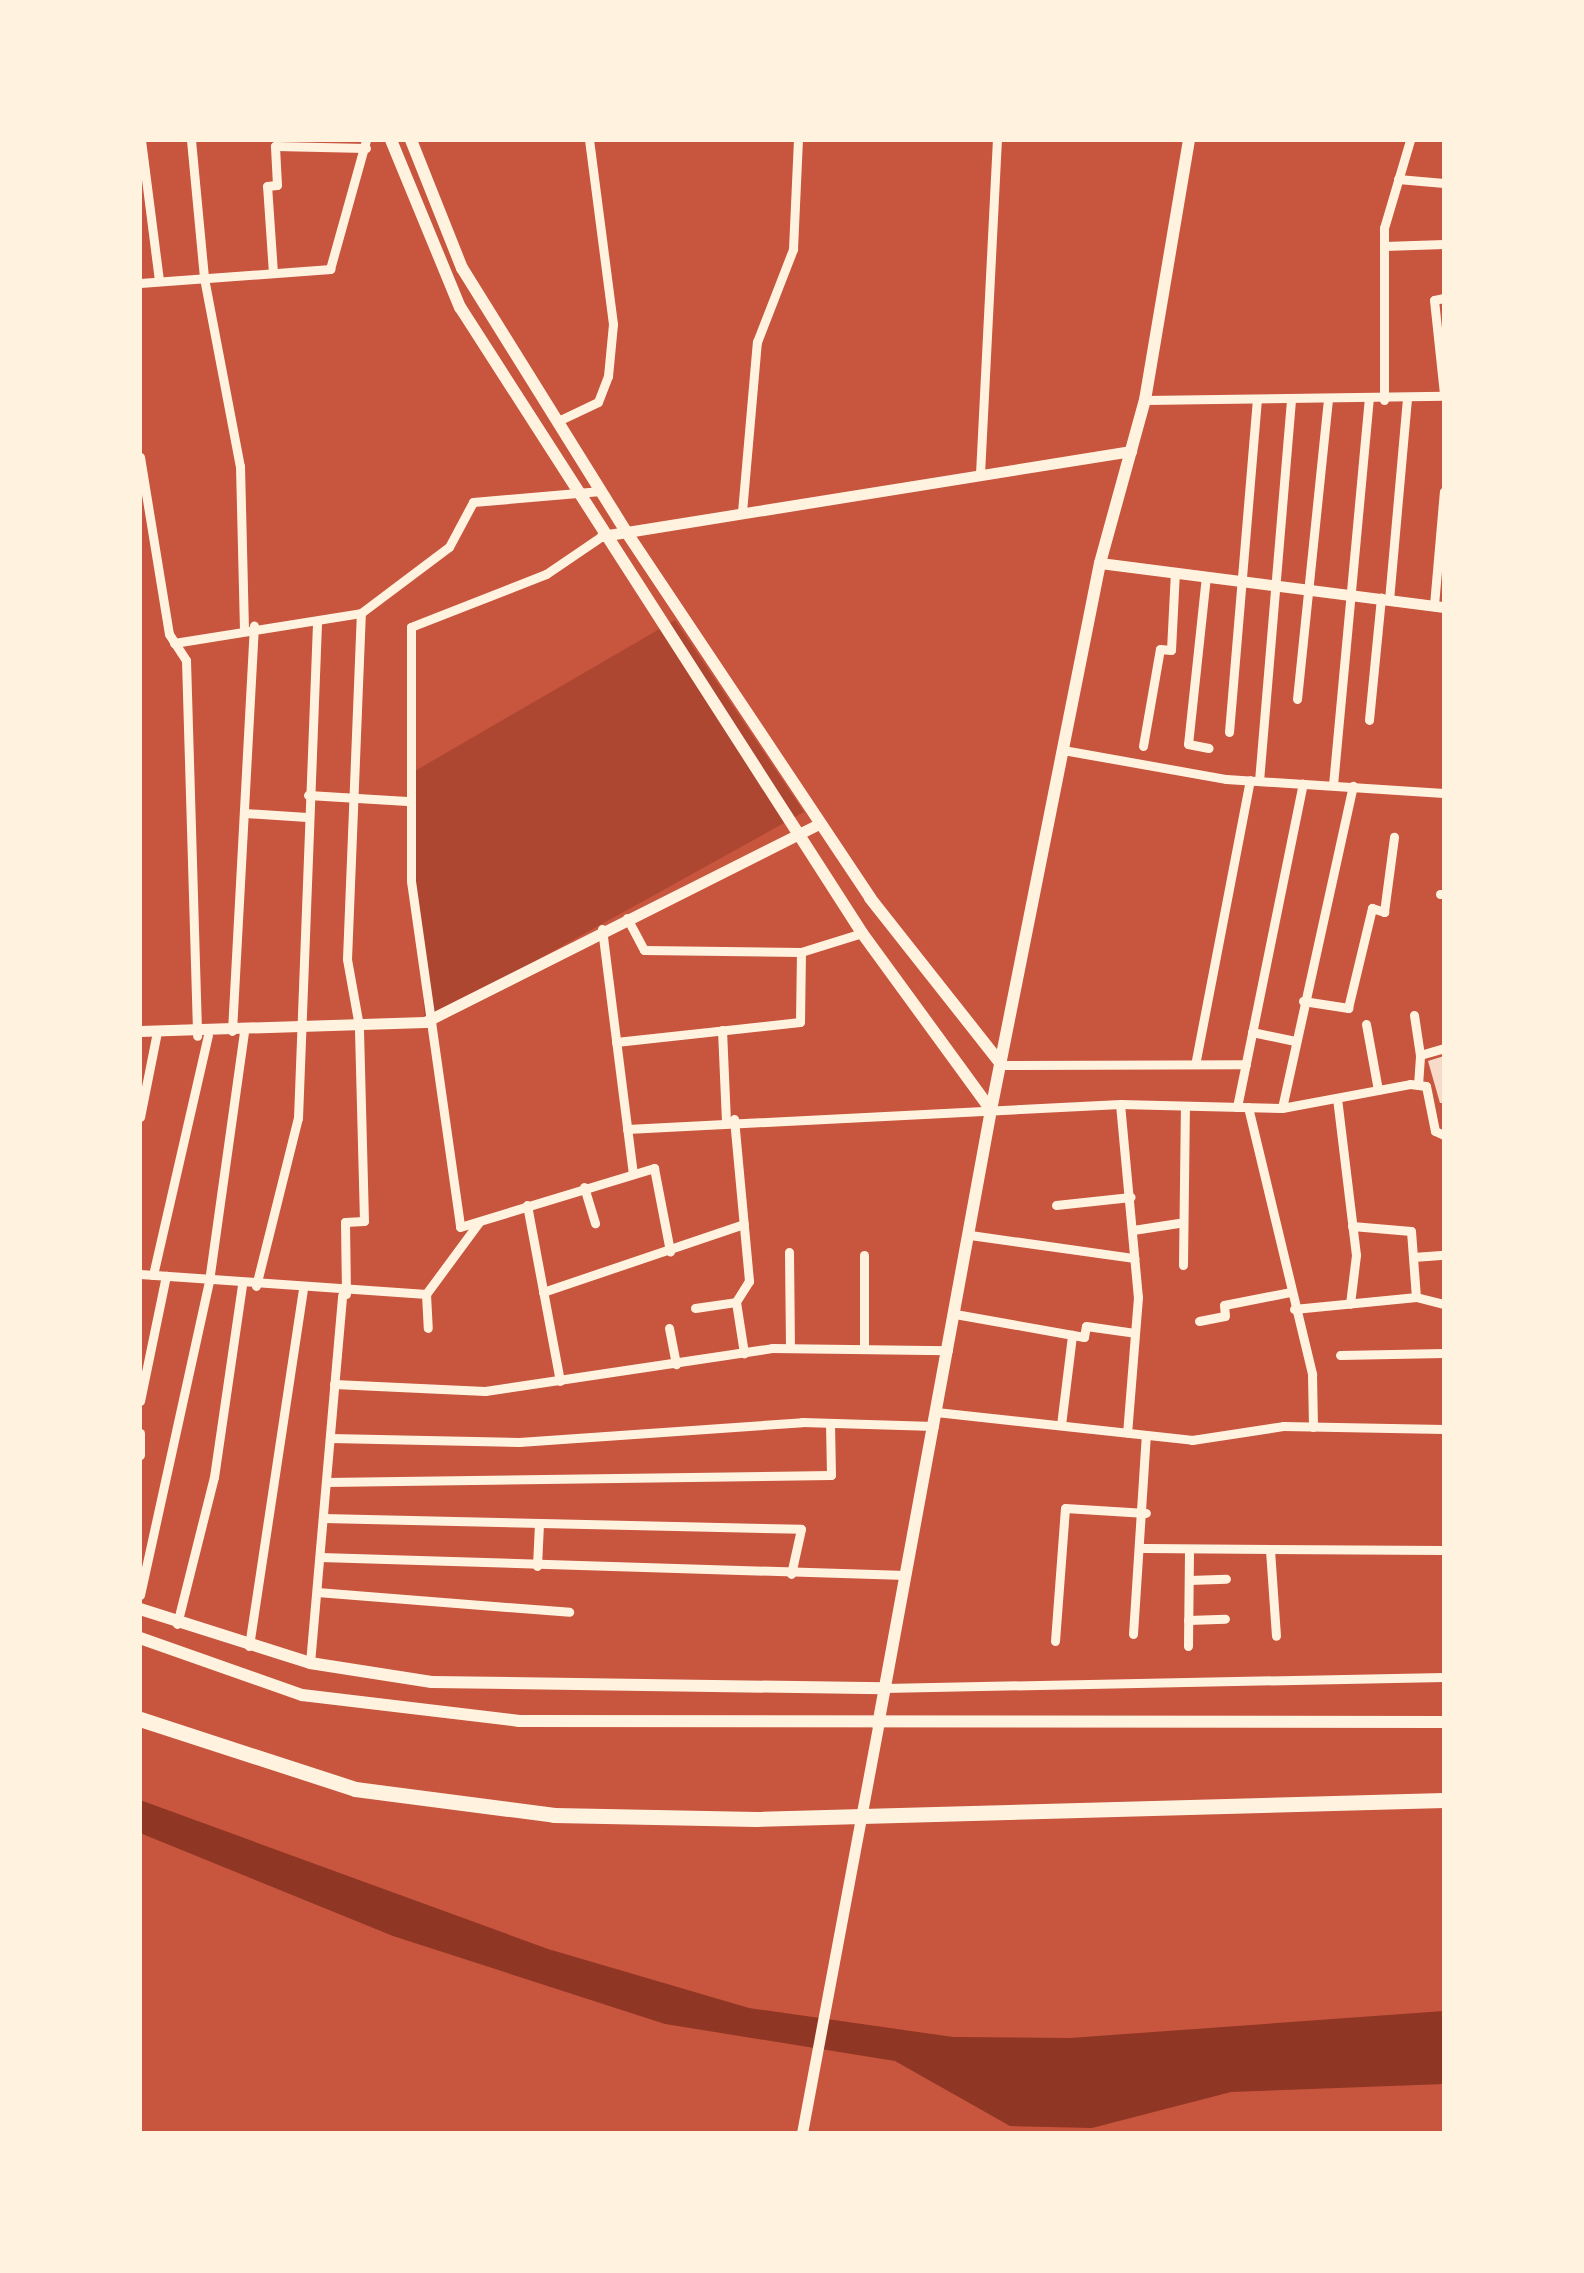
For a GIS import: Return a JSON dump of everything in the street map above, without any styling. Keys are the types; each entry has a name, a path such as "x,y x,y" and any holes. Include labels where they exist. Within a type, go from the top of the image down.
{"highway":[{"path":"140,1719 355,1789 554,1815 756,1819 1444,1800"}],"main road":[{"path":"391,140 444,277 602,536 862,933 991,1112"},
{"path":"411,140 462,268 625,530 819,824 1002,1065"},
{"path":"878,1725 991,1112 1100,563 1145,400 1190,140"},
{"path":"663,626 680,612"},
{"path":"140,1609 310,1664 432,1682 884,1688"},
{"path":"140,1638 302,1695 427,1715 878,1725 1444,1722"}],"street":[{"path":"140,1595 209,1280 238,1033 249,627 238,444 204,278 191,140"},
{"path":"558,421 598,402 608,376 614,324 589,140"},
{"path":"742,512 757,342 794,249 798,140"},
{"path":"980,474 997,140"},
{"path":"1384,400 1384,246 1410,140"},
{"path":"140,283 330,269 366,144 276,146 277,184 267,186 273,273"},
{"path":"141,145 160,281"},
{"path":"1398,179 1444,183"},
{"path":"1384,246 1444,244"},
{"path":"1145,400 1407,400 1444,394 1434,300 1444,298"},
{"path":"1229,732 1258,400"},
{"path":"1196,1060 1255,781 1291,400"},
{"path":"1297,699 1328,400"},
{"path":"1333,785 1369,400"},
{"path":"1370,720 1407,400"},
{"path":"670,1252 654,1168 460,1226 425,1022 407,800 411,627 546,574 602,536 625,530 1131,451"},
{"path":"140,457 174,643 186,660 202,1036 153,1275"},
{"path":"174,643 249,627 316,622 361,613 448,547 472,502 574,490 601,491"},
{"path":"1100,563 1439,606 1444,491"},
{"path":"1143,746 1160,649 1171,650 1175,572"},
{"path":"1206,576 1188,744 1209,748"},
{"path":"310,1664 344,1294 346,1222 364,1221 358,1026 347,959 361,613"},
{"path":"256,1286 298,1118 297,1030 316,622"},
{"path":"1063,750 1255,781 1444,792"},
{"path":"1304,784 1252,1032 1243,1107 1312,1374 1312,1427"},
{"path":"1282,1108 1353,786"},
{"path":"308,795 407,800"},
{"path":"245,813 307,818"},
{"path":"140,1031 202,1036 425,1022 625,916 819,824"},
{"path":"1303,1000 1348,1008 1372,908 1384,912 1394,836"},
{"path":"625,916 644,950 801,952 862,933"},
{"path":"602,929 633,1173"},
{"path":"616,1042 800,1022 801,952"},
{"path":"1414,1015 1420,1056 1418,1085 1444,1135"},
{"path":"1366,1024 1378,1090"},
{"path":"722,1030 750,1281 736,1302 744,1353"},
{"path":"140,1117 157,1032"},
{"path":"1252,1032 1295,1041"},
{"path":"1420,1056 1444,1048"},
{"path":"1002,1065 1196,1060 1246,1064"},
{"path":"627,1129 730,1120 1120,1104 1282,1108 1418,1085"},
{"path":"1337,1098 1352,1226 1350,1304"},
{"path":"1120,1104 1134,1258 1135,1333 1127,1433"},
{"path":"1183,1265 1178,1223 1186,1106"},
{"path":"584,1187 595,1223"},
{"path":"1056,1205 1131,1197"},
{"path":"527,1205 560,1381"},
{"path":"428,1328 426,1294 480,1222"},
{"path":"1133,1230 1178,1223"},
{"path":"1352,1226 1398,1223 1411,1231 1416,1297"},
{"path":"543,1292 744,1224"},
{"path":"970,1235 1134,1258"},
{"path":"789,1252 790,1348"},
{"path":"1413,1257 1444,1254"},
{"path":"864,1255 864,1349"},
{"path":"140,1274 344,1294 426,1294"},
{"path":"140,1400 166,1276"},
{"path":"178,1624 214,1477 242,1284"},
{"path":"249,1646 303,1290"},
{"path":"1199,1321 1225,1316 1224,1305 1290,1292"},
{"path":"1294,1310 1416,1297 1444,1304"},
{"path":"695,1308 736,1302"},
{"path":"955,1314 1084,1337 1086,1326 1135,1333"},
{"path":"668,1328 676,1364"},
{"path":"1062,1425 1072,1335"},
{"path":"334,1384 485,1391 790,1348 948,1350"},
{"path":"1340,1355 1444,1353"},
{"path":"330,1438 519,1442 935,1419 1062,1425 1192,1440 1312,1427 1444,1429"},
{"path":"326,1482 831,1475 830,1423"},
{"path":"140,1433 140,1455"},
{"path":"1133,1634 1144,1548 1146,1435"},
{"path":"1055,1641 1065,1508 1146,1513"},
{"path":"323,1518 801,1529 792,1574"},
{"path":"537,1566 539,1523"},
{"path":"1144,1548 1444,1550"},
{"path":"1188,1646 1190,1550"},
{"path":"1270,1550 1276,1636"},
{"path":"320,1557 906,1575"},
{"path":"1189,1580 1226,1579"},
{"path":"317,1592 569,1612"},
{"path":"1188,1620 1225,1619"},
{"path":"884,1688 1444,1677"},
{"path":"802,2133 878,1725"}],"shaded area":[{"path":"675,620 804,812 425,1022 408,775"},
{"path":"140,1800 548,1949 749,2008 953,2037 1070,2038 1444,2011 1444,2084 1231,2092 1092,2128 1010,2126 895,2061 665,2024 393,1936 140,1833"}],"building":[{"path":"1444,1056 1444,1103 1440,1103 1428,1061"}]}
